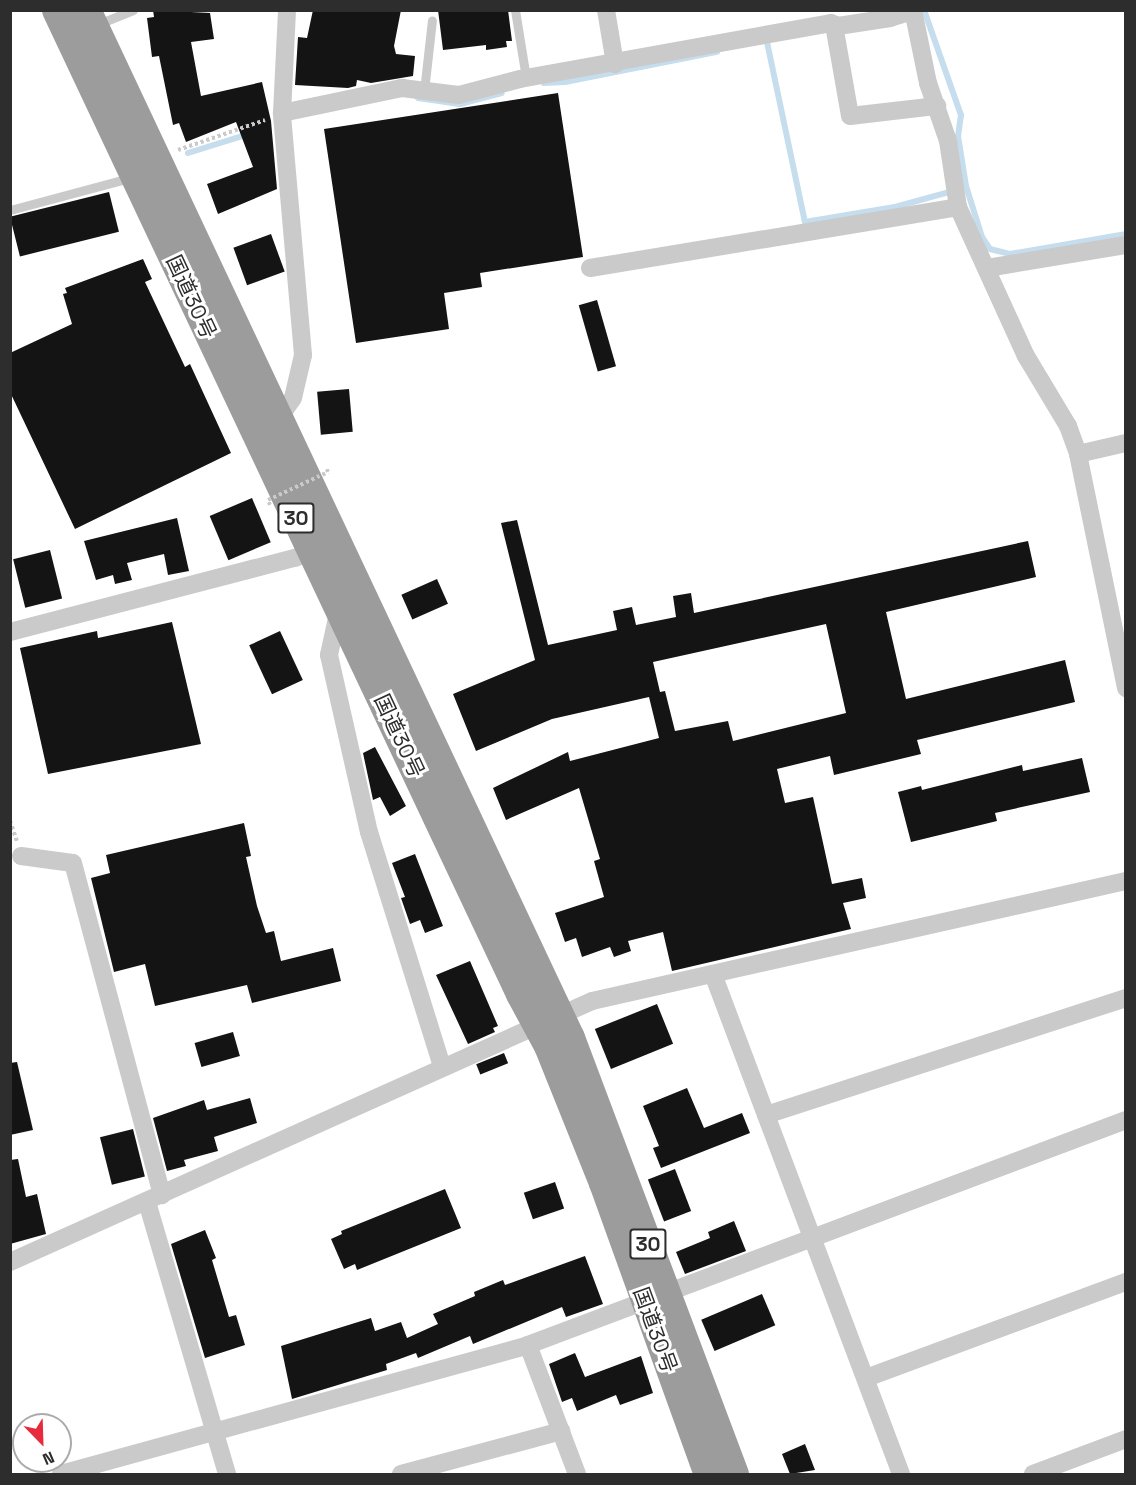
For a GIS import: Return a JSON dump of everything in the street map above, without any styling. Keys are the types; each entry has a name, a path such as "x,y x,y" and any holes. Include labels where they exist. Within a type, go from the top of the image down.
{"highway":[{"name":"国道30号","path":"57,10 135,177 267,424"},
{"name":"国道30号","path":"90,18 267,424 623,1173 655,1297 709,1474"},
{"name":"国道30号","path":"325,545 339,607 548,1019"},
{"name":"国道30号","path":"655,1297 734,1474"}],"street":[{"path":"267,424 293,398 303,355 282,120 287,10"},
{"path":"606,10 615,64"},
{"path":"282,120 380,91 424,91 459,95 526,78 834,24 890,18 913,11 948,141 958,207 1026,356 1068,426 1078,454 1120,636 1125,688"},
{"path":"834,24 850,116 937,106"},
{"path":"590,268 958,207"},
{"path":"987,268 1125,245"},
{"path":"1078,454 1125,443"},
{"path":"10,632 325,545"},
{"path":"339,607 329,655 369,832 442,1067"},
{"path":"21,856 73,863 212,1432 227,1474"},
{"path":"10,1262 592,1001 1125,882"},
{"path":"713,974 902,1474"},
{"path":"766,1115 1125,998"},
{"path":"62,1474 528,1346 812,1236 1125,1120"},
{"path":"866,1378 1125,1282"},
{"path":"528,1346 577,1474"},
{"path":"401,1474 561,1431"},
{"path":"1033,1474 1125,1439"}],"lane":[{"path":"90,18 133,10"},
{"path":"515,10 526,78"},
{"path":"424,91 432,20"},
{"path":"10,210 135,177"}],"path":[{"path":"173,151 282,120"},
{"path":"270,505 268,500 327,472 326,467"}],"building":[{"path":"153,10 210,13 214,39 191,42 201,96 262,82 271,121 277,189 218,214 207,184 253,167 236,122 186,142 179,123 173,125 159,56 152,57 147,18 154,17"},
{"path":"313,10 401,10 394,46 396,54 415,56 413,76 371,83 357,80 356,86 348,88 295,85 298,37 307,38"},
{"path":"438,10 508,10 512,41 506,41 507,47 486,50 486,45 443,50"},
{"path":"558,93 583,257 480,273 482,287 444,293 449,329 356,343 324,129"},
{"path":"109,192 119,232 20,256 10,217"},
{"path":"271,234 285,272 247,285 233,248"},
{"path":"143,259 152,279 145,282 185,367 190,364 231,453 75,529 10,392 10,353 72,324 63,294 67,293 65,288"},
{"path":"597,300 616,366 598,372 579,305"},
{"path":"349,389 353,432 321,435 317,392"},
{"path":"252,498 271,542 228,560 210,516"},
{"path":"177,518 189,571 168,575 164,554 127,563 132,580 115,584 113,575 96,580 84,541"},
{"path":"517,520 548,645 617,630 613,611 632,607 636,625 676,617 673,596 691,593 694,613 1028,541 1036,577 886,612 906,699 1065,660 1075,702 917,740 921,754 834,775 830,756 777,769 785,803 813,797 832,884 862,878 866,898 843,903 851,929 672,971 663,932 628,941 631,951 614,957 610,947 582,957 576,938 565,942 555,913 604,897 594,861 600,859 579,788 506,820 493,788 568,752 570,761 659,738 649,697 552,719 476,751 453,694 535,660 501,523","holes":["826,624 846,713 733,741 728,721 675,731 665,691 660,692 653,662"]},
{"path":"50,550 62,599 25,608 13,559"},
{"path":"437,579 448,604 412,620 401,595"},
{"path":"172,622 201,744 48,774 20,648 97,631 98,638"},
{"path":"280,631 303,680 272,694 249,645"},
{"path":"375,747 406,806 390,816 380,797 373,800 363,753"},
{"path":"1082,758 1090,792 995,813 997,821 911,842 898,792 921,786 922,790 1022,765 1023,771"},
{"path":"244,823 251,856 246,857 257,906 266,933 274,931 281,961 333,948 341,981 252,1003 247,985 155,1006 145,964 114,972 91,878 110,873 106,855"},
{"path":"415,854 443,926 425,933 420,920 410,924 401,898 405,897 392,863"},
{"path":"470,961 498,1026 493,1028 495,1032 468,1044 436,975"},
{"path":"657,1004 673,1044 611,1069 595,1029"},
{"path":"233,1032 240,1056 201,1067 195,1043"},
{"path":"504,1053 508,1063 480,1074 476,1064"},
{"path":"17,1062 33,1130 10,1135 10,1063"},
{"path":"687,1088 704,1128 742,1113 750,1133 661,1168 653,1148 659,1146 643,1106"},
{"path":"250,1098 257,1123 214,1137 218,1151 184,1160 186,1166 167,1171 153,1118 204,1100 207,1110"},
{"path":"133,1129 145,1177 112,1185 100,1137"},
{"path":"18,1159 26,1197 37,1194 46,1234 10,1244 10,1160"},
{"path":"675,1169 691,1211 664,1221 648,1179"},
{"path":"555,1182 564,1208 533,1219 524,1193"},
{"path":"445,1189 461,1228 357,1270 355,1264 344,1269 331,1239 342,1234 341,1231"},
{"path":"734,1221 746,1251 685,1274 676,1252 710,1238 708,1232"},
{"path":"205,1230 216,1258 212,1260 229,1317 236,1315 245,1345 205,1358 171,1244"},
{"path":"585,1256 603,1304 566,1317 562,1307 473,1344 470,1336 418,1358 416,1353 386,1364 387,1370 292,1399 281,1346 371,1318 375,1331 401,1322 407,1338 438,1324 433,1314 475,1296 474,1292 503,1280 505,1285"},
{"path":"762,1294 775,1325 715,1351 701,1320"},
{"path":"575,1353 585,1377 641,1356 653,1393 620,1405 616,1395 577,1411 572,1398 562,1402 549,1364"},
{"path":"805,1444 815,1470 790,1474 782,1454"}],"waterway":[{"path":"924,10 961,115 958,136 966,186 982,237 990,249 1010,254 1126,234"},
{"path":"767,42 805,222 895,207 946,193"},
{"path":"544,83 565,82 717,52"},
{"path":"418,98 460,104 502,93"},
{"path":"188,153 249,134"}]}
